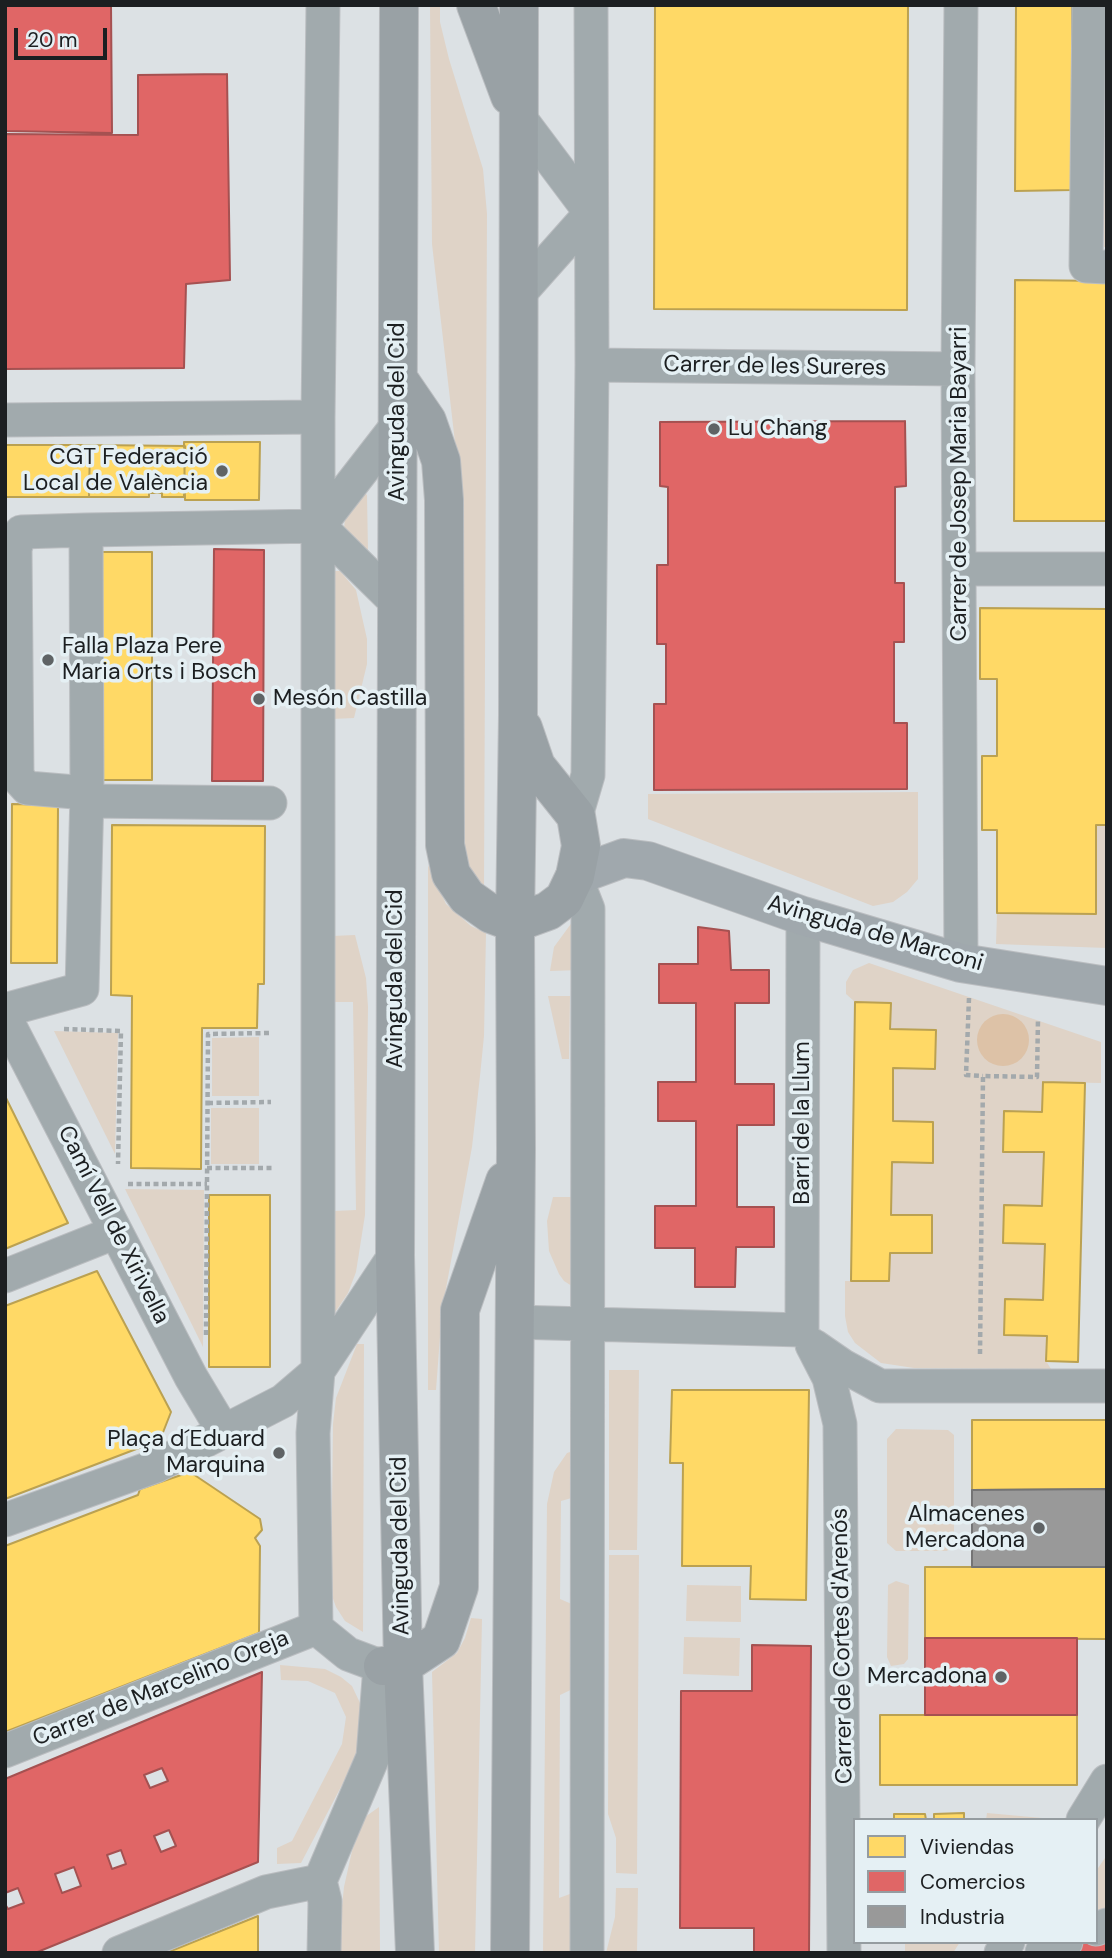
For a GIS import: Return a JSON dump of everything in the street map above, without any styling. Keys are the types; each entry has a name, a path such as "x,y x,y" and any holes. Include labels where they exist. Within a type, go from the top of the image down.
{"main road":[{"name":"Avinguda del Cid","path":"399,5 392,1666 415,1953"},
{"path":"476,5 519,117"},
{"path":"510,1953 516,1149 519,5"},
{"path":"399,380 426,421 441,461 444,509 445,845 451,874 467,897 491,914 515,923 548,911 564,899 575,876 581,846 576,816 536,766 518,715"},
{"path":"392,1666 440,1640 458,1587 460,1310 516,1149"}],"street":[{"path":"316,1628 313,1433 318,1371 318,417 323,5"},
{"path":"576,816 588,775 592,365 591,5"},
{"name":"Carrer de Josep Maria Bayarri","path":"961,5 958,369 965,980"},
{"path":"1089,5 1086,266 1107,267"},
{"path":"519,117 591,213"},
{"path":"518,295 591,213"},
{"name":"Carrer de les Sureres","path":"592,365 958,369"},
{"path":"5,420 318,417"},
{"path":"319,526 398,423"},
{"path":"270,803 87,797 27,788 16,777 15,548 21,532 319,526 398,604"},
{"path":"5,1010 82,989 87,797 86,530"},
{"path":"961,569 1107,569"},
{"name":"Avinguda de Marconi","path":"575,876 624,858 648,861 803,916 965,980 1107,986"},
{"path":"575,876 588,909 587,1953"},
{"name":"Barri de la Llum","path":"803,916 807,1337"},
{"name":"Camí Vell de Xirivella","path":"5,1017 191,1377 224,1432"},
{"path":"5,1276 116,1232"},
{"path":"5,1520 156,1465 283,1402 318,1371 395,1255"},
{"path":"514,1322 807,1337 843,1366 880,1386"},
{"name":"Carrer de Cortes d'Arenós","path":"807,1337 829,1378 840,1424 844,1953"},
{"path":"840,1424 847,1409 862,1393 880,1386 1107,1386"},
{"name":"Avinguda del Cid","path":"316,1628 348,1654 392,1666"},
{"name":"Carrer de Marcelino Oreja","path":"5,1751 316,1628"},
{"path":"324,1953 325,1901 320,1881 373,1757 392,1666"},
{"path":"1084,1818 1107,1780"},
{"path":"119,1953 266,1892 320,1881"},
{"path":"1042,1952 1061,1944"}],"path":[{"path":"965,980 966,1075 1037,1077 1038,1019"},
{"path":"54,1028 121,1031 118,1170"},
{"path":"206,1342 208,1034 270,1033"},
{"path":"980,1355 983,1076"},
{"path":"208,1103 271,1102"},
{"path":"207,1168 272,1168"},
{"path":"117,1184 207,1184"}],"shaded area":[{"path":"430,5 440,5 440,22 449,59 483,169 487,214 484,887 464,869 458,468 432,244"},
{"path":"1107,5 1107,247 1104,247"},
{"path":"364,492 367,495 368,552 344,530 345,517"},
{"path":"340,571 356,590 367,639 367,664 354,718 332,719 332,574"},
{"path":"918,792 918,879 907,892 893,902 873,906 648,819 648,794"},
{"path":"1096,825 1107,825 1107,948 996,944 997,913 1096,914"},
{"path":"428,865 446,904 471,926 486,933 484,1036 480,1076 472,1147 442,1310 436,1390 428,1390"},
{"path":"573,921 581,970 550,971 554,947"},
{"path":"355,935 366,978 368,1007 365,1215 356,1272 348,1293 334,1314 334,1211 356,1210 353,1002 330,1002 332,936"},
{"path":"869,963 1101,1042 1101,1083 1043,1082 1042,1112 1004,1111 1003,1151 1044,1152 1042,1206 1004,1205 1003,1242 1045,1244 1046,1361 1051,1369 914,1368 881,1363 855,1343 848,1332 845,1281 889,1281 890,1253 932,1253 932,1215 891,1215 892,1162 933,1162 933,1122 893,1121 893,1068 935,1068 936,1030 890,1029 890,1003 855,1002 846,994 846,982 853,970"},
{"path":"548,996 570,996 569,1059 562,1059"},
{"path":"1003,1014 1022,1021 1029,1040 1022,1059 1003,1066 984,1059 977,1040 984,1021"},
{"path":"54,1031 118,1033 115,1154"},
{"path":"259,1037 259,1096 212,1096 212,1038"},
{"path":"211,1108 259,1108 259,1164 211,1164"},
{"path":"125,1189 204,1190 203,1347"},
{"path":"553,1197 580,1197 575,1288 559,1274 549,1251 547,1221"},
{"path":"357,1344 364,1344 363,1632 345,1621 331,1593 333,1424 336,1398"},
{"path":"609,1370 639,1370 637,1550 609,1550"},
{"path":"896,1429 948,1430 954,1435 954,1543 947,1551 896,1551 887,1543 887,1439"},
{"path":"582,1448 582,1495 561,1501 560,1599 581,1608 581,1685 560,1695 559,1898 578,1891 579,1953 543,1953 547,1504 554,1472 567,1453"},
{"path":"609,1555 639,1555 637,1874 616,1873 616,1838 608,1814"},
{"path":"896,1581 909,1585 908,1659 904,1664 891,1666 887,1657 888,1585"},
{"path":"687,1585 741,1586 741,1622 686,1621"},
{"path":"471,1618 482,1619 475,1953 439,1953 432,1672 457,1653"},
{"path":"684,1637 740,1638 739,1676 683,1674"},
{"path":"280,1665 325,1669 341,1677 352,1686 363,1716 357,1751 301,1863 277,1864 277,1848 292,1841 342,1744 346,1717 335,1693 308,1681 281,1680"},
{"path":"379,1807 380,1953 337,1953 344,1887 352,1851 365,1817"},
{"path":"987,1813 1042,1818 986,1818"},
{"path":"1107,1855 1107,1918 1098,1921 1098,1868"},
{"path":"616,1888 638,1888 637,1953 606,1953 615,1917"},
{"path":"905,1944 959,1944 953,1953 905,1953"}],"building: Viviendas":[{"path":"655,5 908,5 907,310 654,309"},
{"path":"1016,5 1072,5 1072,190 1015,191"},
{"path":"1015,280 1107,281 1107,521 1014,521"},
{"name":"CGT Federació Local de València","path":"184,442 260,442 259,500 185,500"},
{"path":"5,445 90,445 89,497 5,497"},
{"path":"90,445 185,446 184,497 162,497 162,493 149,493 149,497 89,497"},
{"path":"102,552 152,552 152,780 101,780"},
{"path":"980,608 1107,609 1107,825 1096,825 1096,914 997,913 997,830 982,830 982,756 997,756 997,679 980,679"},
{"path":"12,804 58,805 57,963 11,963"},
{"path":"112,825 265,826 264,984 258,984 257,1028 202,1028 201,1169 131,1168 132,996 111,995"},
{"path":"855,1002 891,1003 890,1029 936,1030 935,1069 893,1068 893,1121 933,1122 933,1163 892,1162 891,1215 932,1215 932,1253 890,1253 889,1281 851,1281"},
{"path":"1043,1082 1085,1083 1078,1362 1046,1361 1047,1336 1004,1335 1005,1299 1043,1300 1045,1244 1003,1243 1004,1205 1042,1206 1044,1152 1003,1152 1004,1111 1042,1112"},
{"path":"5,1096 68,1223 5,1249"},
{"path":"209,1195 270,1195 270,1367 209,1367"},
{"path":"97,1271 171,1412 160,1440 5,1499 5,1306"},
{"path":"672,1390 809,1390 806,1600 750,1599 751,1566 682,1566 683,1463 670,1463"},
{"path":"972,1420 1107,1420 1107,1489 972,1490"},
{"path":"190,1472 260,1519 262,1530 255,1538 260,1546 259,1633 5,1732 5,1546 138,1495 140,1489"},
{"path":"925,1567 1107,1567 1107,1639 925,1638"},
{"path":"880,1715 1077,1715 1077,1785 880,1785"},
{"path":"964,1813 964,1818 934,1818 934,1814"},
{"path":"894,1814 925,1814 926,1818 894,1818"},
{"path":"258,1916 258,1953 166,1953"}],"building: Comercios":[{"path":"5,5 111,5 112,133 5,131"},
{"path":"227,74 230,280 186,284 184,368 5,369 5,134 138,135 138,75"},
{"path":"905,421 906,486 895,487 895,583 904,583 904,642 894,642 894,723 907,723 907,789 654,790 654,704 666,704 666,644 657,644 657,565 668,565 668,487 660,486 660,422"},
{"path":"214,549 264,550 263,781 212,781"},
{"path":"698,927 729,931 731,970 769,970 769,1003 735,1003 735,1084 774,1084 774,1125 737,1125 737,1207 774,1207 774,1247 736,1247 735,1287 695,1287 695,1248 655,1248 655,1206 696,1206 696,1121 658,1121 658,1082 696,1082 696,1003 659,1003 659,964 698,964"},
{"name":"Mercadona","path":"925,1638 1077,1638 1077,1715 925,1715"},
{"path":"752,1645 811,1646 809,1953 754,1953 754,1928 680,1928 681,1691 752,1691"},
{"path":"262,1672 258,1862 35,1953 5,1953 5,1904 8,1909 24,1903 18,1888 5,1893 5,1779","holes":["162,1768 168,1781 150,1788 144,1775","169,1830 176,1846 161,1852 154,1836","121,1850 126,1864 112,1869 107,1855","74,1867 81,1886 62,1893 55,1874"]},
{"path":"1107,1928 1107,1953 1060,1953 1071,1944 1098,1944 1098,1939"}],"building: Industria":[{"name":"Almacenes Mercadona","path":"1107,1489 1107,1567 972,1567 972,1490"}],"place":[{"name":"Lu Chang","path":"714,429"},
{"name":"CGT Federació Local de València","path":"222,471"},
{"name":"Falla Plaza Pere Maria Orts i Bosch","path":"48,660"},
{"name":"Mesón Castilla","path":"259,699"},
{"name":"Plaça d´Eduard Marquina","path":"279,1453"},
{"name":"Almacenes Mercadona","path":"1039,1528"},
{"name":"Mercadona","path":"1001,1677"}]}
